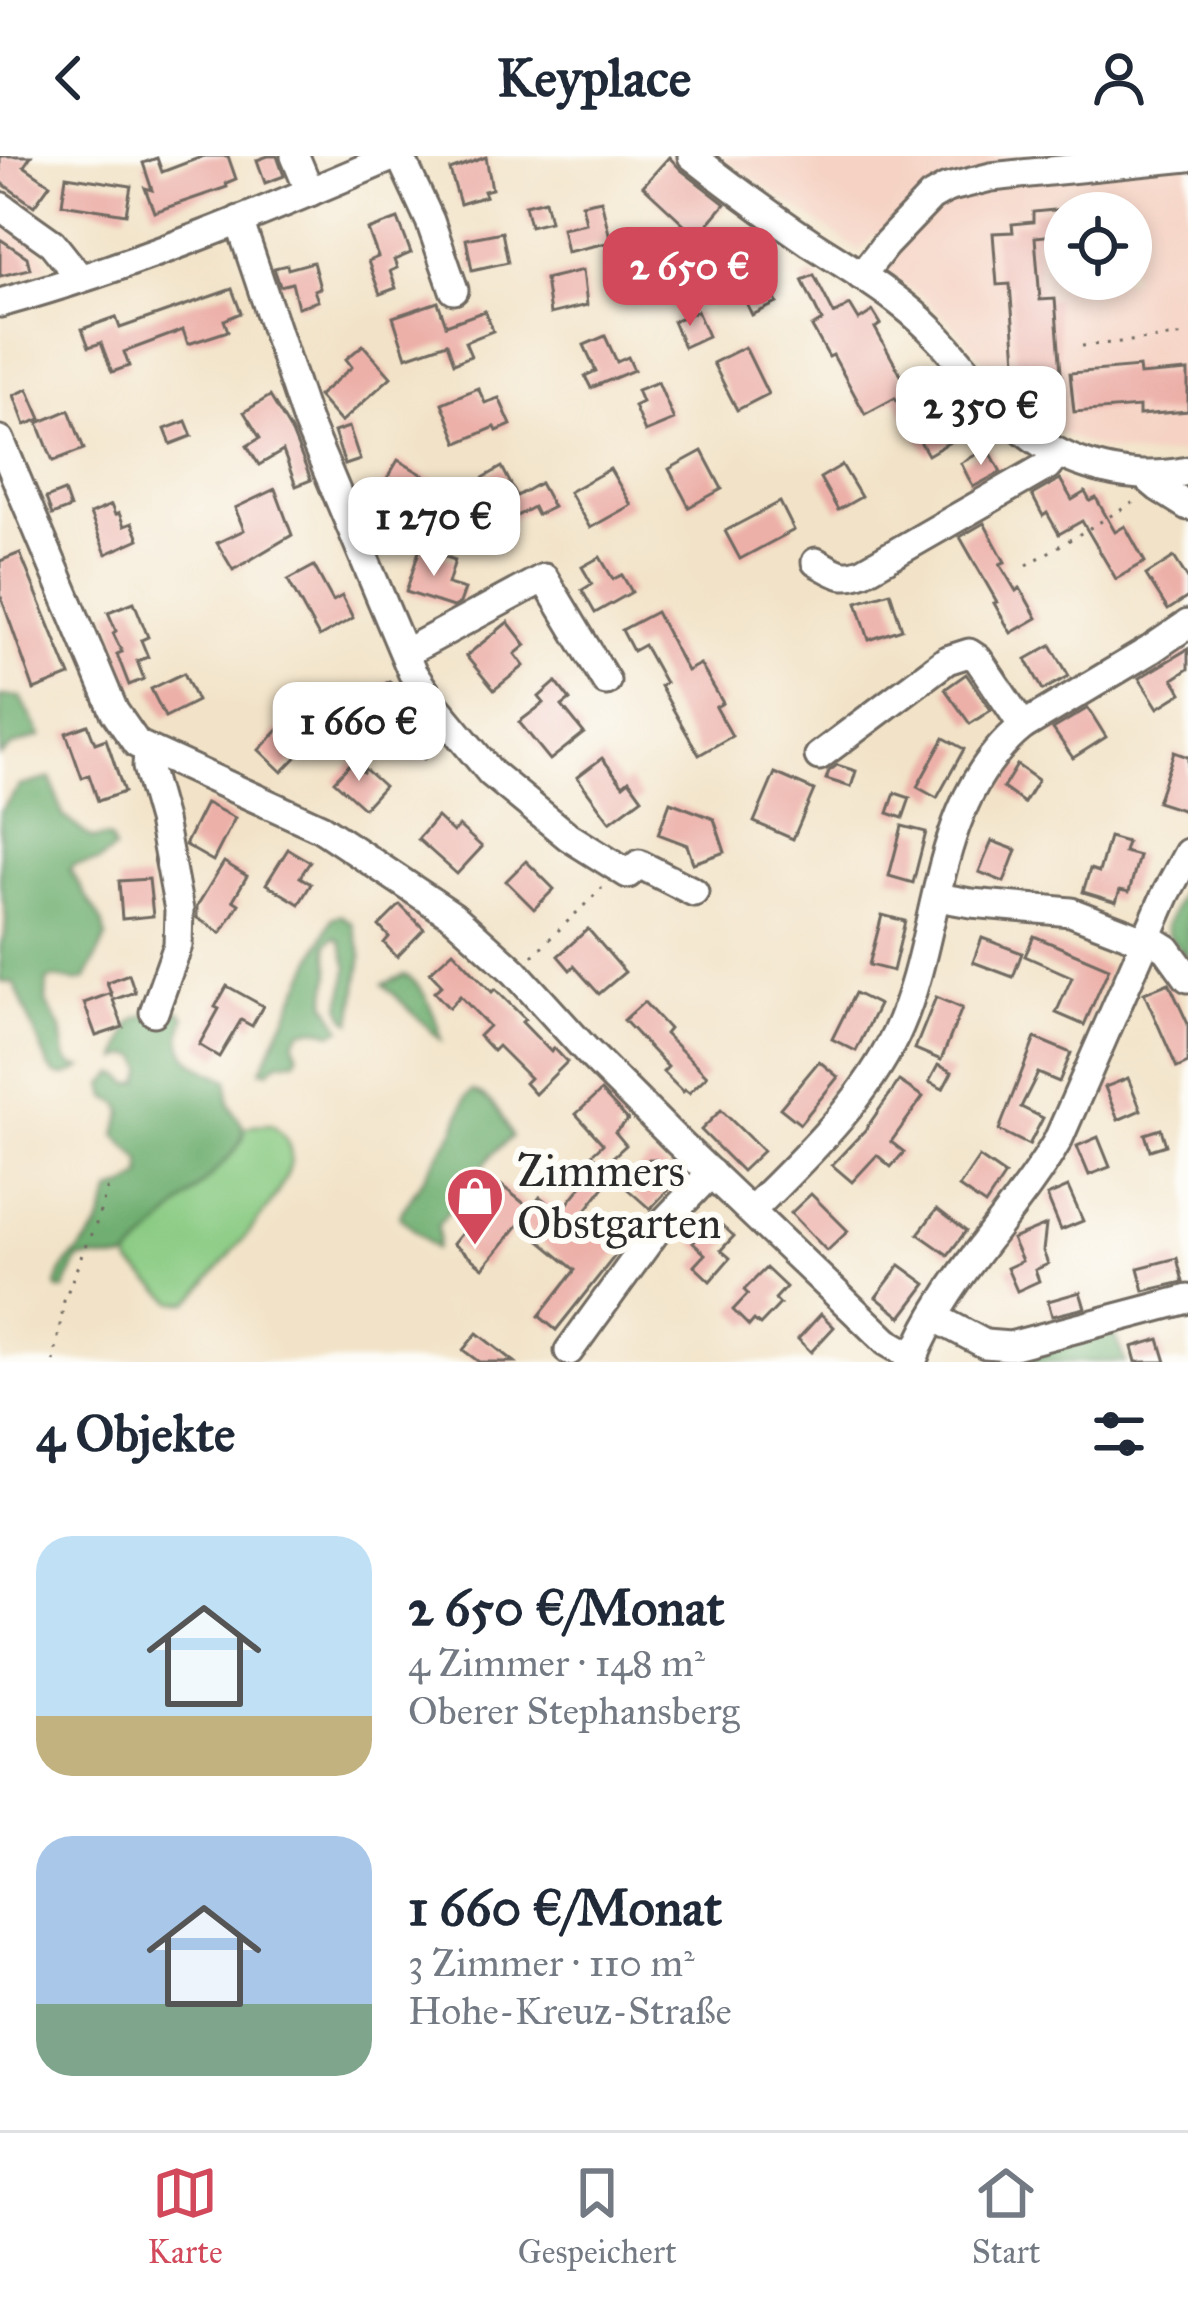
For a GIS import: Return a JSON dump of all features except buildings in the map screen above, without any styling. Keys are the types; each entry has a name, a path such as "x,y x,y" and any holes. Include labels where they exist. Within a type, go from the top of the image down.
{"street":[{"path":"295,156 310,192"},
{"path":"0,303 239,220 397,156 430,221 454,290"},
{"path":"692,156 918,318 1019,429 1042,446 1152,482 1188,506"},
{"path":"861,276 901,229 946,188 992,177 1188,158"},
{"path":"0,206 52,243 80,278"},
{"path":"239,220 312,434 412,672 457,734 526,804 628,874 639,864 694,892"},
{"path":"0,440 114,712 137,744 321,828 453,916 515,972 586,1050 711,1173 887,1342 912,1359 934,1317 1058,1140 1188,853"},
{"path":"816,562 838,574 864,571 1034,474 1058,453"},
{"path":"1152,482 1188,471"},
{"path":"405,653 544,578 606,681"},
{"path":"752,1210 846,1111 896,1034 916,979 955,826 972,789 1005,741 1188,624"},
{"path":"819,756 947,660 969,653 978,659 1023,726"},
{"path":"148,750 147,767 178,910 178,945 154,1012"},
{"path":"937,898 1071,912 1166,949 1188,978"},
{"path":"569,1351 659,1227 711,1173"},
{"path":"934,1317 985,1344 1010,1346 1188,1299"}],"path":[{"path":"638,298 670,296 803,237"},
{"path":"1082,346 1188,335"},
{"path":"1028,565 1152,482"},
{"path":"531,957 610,880"},
{"path":"54,1362 64,1301 110,1180"}],"shaded area":[{"path":"721,156 1188,156 1188,453 1143,456 1100,449 1062,434 1022,404 951,322 887,272 899,255 873,235 860,251"},
{"path":"0,221 40,248 49,266 0,278"}],"green space":[{"path":"0,696 21,697 41,736 12,746 0,756"},
{"path":"51,778 63,816 92,839 111,840 114,850 98,862 73,865 70,870 102,922 106,938 86,979 47,980 46,1003 61,1029 65,1057 72,1066 82,1068 64,1076 49,1067 14,983 0,982 6,917 0,884 0,811 20,786"},
{"path":"1188,876 1188,959 1166,926"},
{"path":"340,915 352,923 362,955 352,1022 341,1006 348,968 341,941 335,937 327,944 326,1002 341,1028 333,1033 315,1028 301,1031 294,1041 295,1060 261,1070 332,918"},
{"path":"405,975 424,994 441,1040 383,984"},
{"path":"174,1009 185,1017 181,1039 186,1054 228,1080 229,1102 244,1129 241,1142 128,1259 78,1259 64,1290 58,1289 64,1268 92,1237 112,1191 142,1176 141,1161 116,1135 123,1112 120,1104 107,1097 104,1084 116,1074 130,1084 140,1082 144,1069 139,1057 119,1059 130,1026 140,1017"},
{"path":"473,1091 493,1104 512,1137 494,1152 438,1225 436,1249 399,1216 455,1129 466,1097"},
{"path":"271,1124 284,1136 291,1153 284,1181 196,1296 189,1302 174,1302 128,1259 235,1151 244,1129"},
{"path":"1107,1327 1125,1362 1007,1362 1012,1353"}],"place":[{"name":"Zimmers Obstgarten","path":"475,1247"}]}
